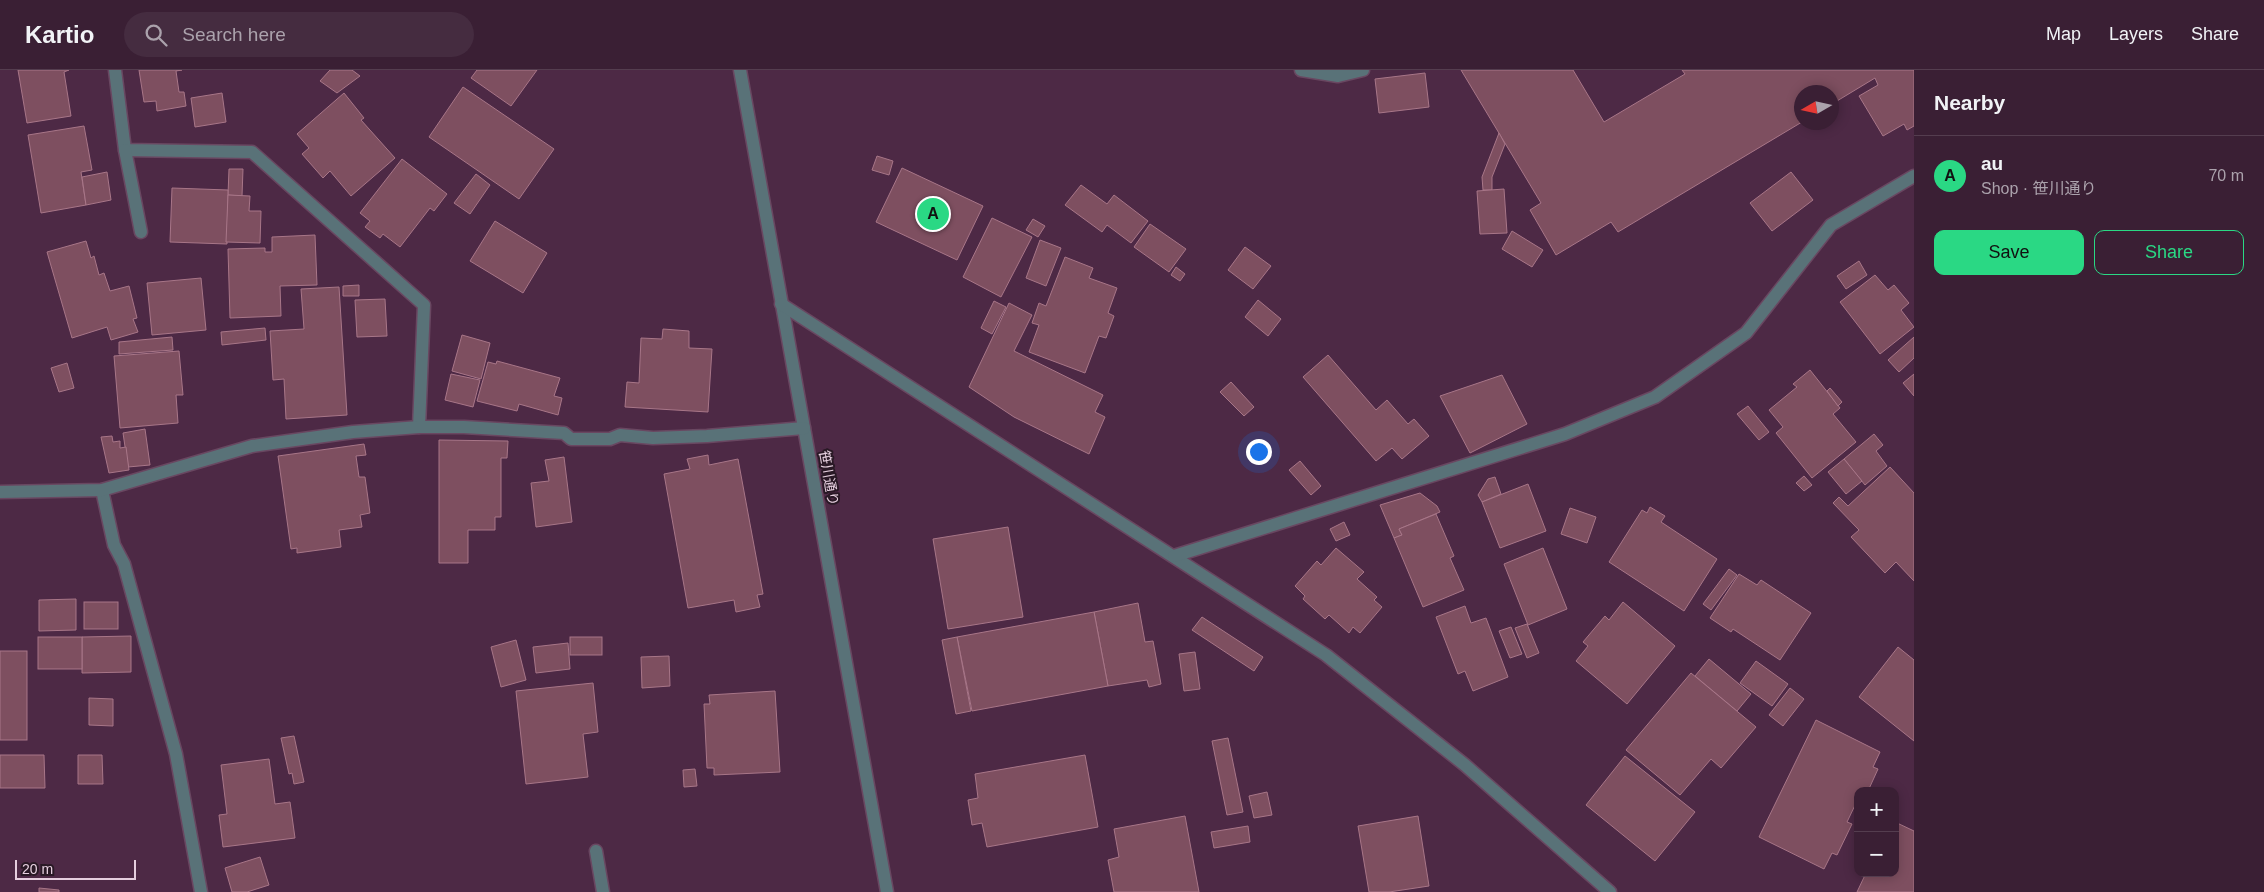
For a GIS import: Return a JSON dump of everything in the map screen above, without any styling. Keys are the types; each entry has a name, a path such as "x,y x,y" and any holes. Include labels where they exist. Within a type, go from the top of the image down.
{"street":[{"path":"115,70 125,150 142,232"},
{"name":"笹川通り","path":"740,70 887,892"},
{"path":"1301,70 1338,76 1363,70"},
{"path":"125,150 252,152 424,305 419,427"},
{"path":"1174,556 1565,434 1655,397 1746,333 1831,225 1914,176"},
{"path":"781,304 1326,655 1465,765 1610,892"},
{"path":"0,492 102,490 252,446 353,432 419,427 564,433 571,440 610,439 620,435 653,438 698,436 804,428"},
{"path":"102,490 114,545 124,564 176,754 201,892"},
{"path":"596,851 603,892"}],"building":[{"path":"18,70 69,70 64,72 71,116 27,123"},
{"path":"139,70 182,70 176,71 179,92 184,92 186,106 157,111 156,101 144,102"},
{"path":"330,70 352,70 360,76 337,93 320,81"},
{"path":"477,70 537,70 511,106 471,78"},
{"path":"1461,70 1573,70 1604,122 1685,74 1682,70 1914,70 1914,126 1907,130 1904,124 1883,136 1859,96 1878,85 1875,78 1839,100 1839,85 1794,85 1794,127 1618,232 1611,222 1556,255 1530,210 1541,203"},
{"path":"1425,73 1429,107 1379,113 1375,79"},
{"path":"463,87 554,149 519,199 429,137"},
{"path":"222,93 226,122 195,127 191,98"},
{"path":"344,93 364,118 361,120 395,158 351,196 330,171 323,178 302,154 309,148 297,134"},
{"path":"84,126 92,170 81,172 86,205 41,213 28,135"},
{"path":"1499,133 1505,144 1492,177 1492,190 1483,190 1482,177"},
{"path":"877,156 893,161 889,175 872,170"},
{"path":"402,159 447,194 434,211 430,208 400,247 383,234 380,238 365,227 370,221 360,213"},
{"path":"902,168 983,206 957,260 876,222"},
{"path":"229,169 243,169 242,196 228,195"},
{"path":"107,172 111,200 86,205 82,177"},
{"path":"1791,172 1813,200 1772,231 1750,203"},
{"path":"476,174 490,185 470,214 454,203"},
{"path":"1081,185 1107,204 1114,195 1148,221 1131,243 1107,225 1102,232 1065,205"},
{"path":"172,188 228,190 227,244 170,242"},
{"path":"1504,189 1507,233 1480,234 1477,191"},
{"path":"228,195 250,196 249,211 261,211 260,243 226,242"},
{"path":"992,218 1032,237 1001,297 963,277"},
{"path":"1033,219 1045,226 1038,237 1026,230"},
{"path":"495,221 547,253 523,293 470,261"},
{"path":"1150,224 1186,249 1169,272 1134,247"},
{"path":"1512,231 1543,250 1532,267 1502,249"},
{"path":"315,235 317,285 280,286 281,316 230,318 228,249 265,248 265,252 272,252 272,237"},
{"path":"1040,240 1061,248 1046,286 1026,278"},
{"path":"86,241 91,258 94,256 99,275 104,273 110,291 129,286 137,318 133,319 138,332 111,340 107,327 72,338 47,252"},
{"path":"1245,247 1271,266 1253,289 1228,270"},
{"path":"1065,257 1093,268 1089,278 1117,288 1108,313 1114,316 1106,338 1099,336 1085,373 1029,352 1039,325 1032,323 1039,303 1046,306"},
{"path":"1859,261 1867,275 1846,289 1837,276"},
{"path":"1176,267 1185,274 1180,281 1171,275"},
{"path":"1875,275 1888,290 1894,285 1909,303 1901,310 1914,327 1880,354 1840,302"},
{"path":"201,278 206,330 152,335 147,283"},
{"path":"359,285 359,296 343,296 343,286"},
{"path":"339,287 347,415 286,419 284,379 273,380 270,331 304,329 301,289"},
{"path":"385,299 387,336 357,337 355,300"},
{"path":"1258,300 1281,319 1268,336 1245,317"},
{"path":"994,301 1006,307 992,334 981,328"},
{"path":"1009,303 1032,315 1014,351 1103,395 1095,412 1105,417 1089,454 1014,417 969,387"},
{"path":"265,328 266,340 222,345 221,332"},
{"path":"663,329 689,331 689,348 712,349 708,412 625,407 627,382 639,383 641,338 662,339"},
{"path":"462,335 490,343 481,379 452,371"},
{"path":"172,337 173,350 119,354 119,342"},
{"path":"1914,337 1914,358 1899,372 1888,360"},
{"path":"179,351 183,395 176,395 178,423 120,428 114,356"},
{"path":"1328,355 1376,410 1387,400 1408,424 1414,419 1429,436 1402,459 1392,448 1376,461 1303,377"},
{"path":"497,361 560,378 554,396 562,398 558,415 519,404 517,411 477,401 488,362 496,364"},
{"path":"67,363 74,388 59,392 51,368"},
{"path":"1810,370 1840,408 1833,414 1856,442 1812,478 1776,433 1783,427 1769,410 1797,387 1793,384"},
{"path":"451,374 480,380 473,407 445,400"},
{"path":"1914,374 1914,396 1903,383"},
{"path":"1502,375 1527,424 1470,453 1440,396"},
{"path":"1231,382 1254,407 1244,416 1220,392"},
{"path":"1830,388 1842,402 1838,406 1827,391"},
{"path":"1748,406 1769,432 1759,440 1737,414"},
{"path":"145,429 150,465 128,467 123,433"},
{"path":"1874,434 1883,445 1876,451 1887,466 1865,485 1844,459"},
{"path":"112,436 113,442 120,441 120,448 126,447 129,470 109,473 101,437"},
{"path":"439,440 508,441 507,458 501,458 501,517 495,517 495,530 468,530 468,563 439,563"},
{"path":"364,444 366,455 356,456 359,477 365,477 370,513 360,515 362,527 339,530 341,547 297,553 297,548 291,549 278,456"},
{"path":"708,455 709,465 738,459 763,594 757,595 760,607 736,612 734,600 688,608 664,474 690,469 687,459"},
{"path":"564,457 572,522 536,527 531,483 549,481 545,460"},
{"path":"1844,459 1862,481 1846,494 1828,472"},
{"path":"1300,461 1321,486 1311,495 1289,470"},
{"path":"1890,467 1914,493 1914,581 1896,562 1885,573 1851,537 1859,530 1833,503 1839,497 1848,506"},
{"path":"1804,476 1812,485 1804,491 1796,483"},
{"path":"1495,477 1501,494 1482,502 1478,495 1488,479"},
{"path":"1528,484 1546,531 1500,548 1482,502"},
{"path":"1420,493 1437,506 1440,512 1399,529 1402,535 1394,538 1380,505"},
{"path":"1650,507 1665,516 1661,522 1717,559 1684,611 1609,562 1642,510 1647,513"},
{"path":"1570,508 1596,517 1587,543 1561,534"},
{"path":"1436,514 1454,556 1450,558 1464,590 1423,607 1394,538 1402,535 1399,529"},
{"path":"1344,522 1350,535 1336,541 1330,529"},
{"path":"1008,527 1023,617 948,629 933,539"},
{"path":"1336,548 1364,572 1357,579 1377,597 1374,600 1382,607 1360,633 1353,627 1349,633 1329,615 1325,619 1303,599 1305,596 1295,586 1317,561 1321,565"},
{"path":"1543,548 1567,609 1528,625 1504,564"},
{"path":"1729,569 1737,575 1711,610 1703,604"},
{"path":"1739,574 1757,585 1761,580 1811,613 1780,660 1733,629 1731,632 1710,618"},
{"path":"76,599 76,630 39,631 39,600"},
{"path":"84,602 118,602 118,629 84,629"},
{"path":"1623,602 1675,646 1627,704 1576,661 1588,646 1583,642 1605,616 1609,620"},
{"path":"1138,603 1145,642 1153,641 1161,684 1149,687 1147,680 1108,686 1094,612"},
{"path":"1465,606 1471,623 1486,618 1508,677 1473,691 1465,671 1458,674 1436,617"},
{"path":"1094,612 1108,686 972,711 957,637"},
{"path":"1202,617 1263,657 1254,671 1192,630"},
{"path":"1527,624 1539,653 1527,658 1515,628"},
{"path":"1511,627 1522,654 1510,658 1499,631"},
{"path":"131,636 131,672 82,673 82,637"},
{"path":"38,637 82,637 82,669 38,669"},
{"path":"570,637 602,637 602,655 570,655"},
{"path":"957,637 971,711 956,714 942,640"},
{"path":"516,640 526,680 501,687 491,647"},
{"path":"568,643 570,669 536,673 533,647"},
{"path":"1898,647 1914,660 1914,741 1859,697"},
{"path":"0,651 27,651 27,740 0,740"},
{"path":"1195,652 1200,689 1184,691 1179,654"},
{"path":"669,656 670,686 642,688 641,657"},
{"path":"1709,659 1751,694 1737,711 1695,676"},
{"path":"1756,661 1788,684 1772,706 1740,683"},
{"path":"1691,673 1756,727 1721,768 1711,759 1680,795 1626,750"},
{"path":"593,683 598,732 583,734 588,777 526,784 516,691"},
{"path":"1790,688 1804,699 1783,726 1769,715"},
{"path":"775,691 780,772 714,775 714,768 707,768 704,704 710,704 709,695"},
{"path":"89,698 113,699 113,726 89,725"},
{"path":"1816,720 1880,752 1873,767 1878,769 1870,787 1854,787 1854,807 1847,822 1852,824 1837,855 1832,853 1824,869 1759,837"},
{"path":"294,736 304,782 294,784 292,773 289,774 281,738"},
{"path":"1228,738 1243,812 1227,815 1212,741"},
{"path":"0,755 44,755 45,788 0,788"},
{"path":"78,755 102,755 103,784 78,784"},
{"path":"1085,755 1098,827 987,847 982,823 972,825 968,800 978,798 975,774"},
{"path":"1625,756 1695,812 1655,861 1586,805"},
{"path":"269,759 275,804 290,802 295,838 223,847 219,815 227,814 221,765"},
{"path":"695,769 697,786 684,787 683,770"},
{"path":"1267,792 1272,815 1254,818 1249,796"},
{"path":"1185,816 1199,892 1114,892 1108,860 1119,857 1114,829"},
{"path":"1418,816 1429,886 1389,892 1369,892 1358,826"},
{"path":"1899,824 1914,831 1914,892 1857,892 1864,877 1899,877"},
{"path":"1248,826 1250,842 1214,848 1211,832"},
{"path":"260,857 269,885 247,892 232,892 225,868"},
{"path":"39,888 59,890 59,892 39,892"}],"place":[{"name":"au","path":"933,214"}]}
